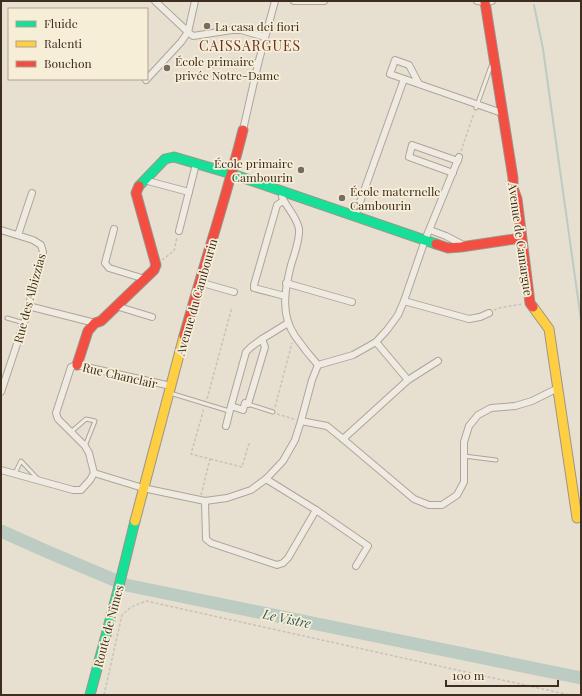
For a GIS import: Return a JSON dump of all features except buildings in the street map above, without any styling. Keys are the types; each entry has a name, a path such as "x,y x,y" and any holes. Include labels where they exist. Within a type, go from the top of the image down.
{"street":[{"path":"155,1 193,36 241,30 265,37"},
{"path":"148,78 181,42 188,32 195,1"},
{"name":"Avenue du Cambourin","path":"126,556 199,282 232,174 258,64 275,1"},
{"path":"295,1 324,1"},
{"name":"Avenue de Camargue","path":"485,1 513,178 513,192 517,199 530,303 549,329 577,518"},
{"path":"419,84 409,65 395,60 390,74 476,106 502,113"},
{"path":"211,64 238,62 258,64"},
{"path":"355,216 404,79"},
{"path":"318,365 354,356 376,342 398,315 404,301 425,240 430,230 453,173 458,159 412,145 409,158 453,173"},
{"path":"77,365 88,331 154,270 156,265 136,193 139,185 165,159 174,158 232,174 283,196 355,216 448,248 521,238"},
{"path":"178,231 196,164"},
{"path":"144,180 189,192"},
{"path":"18,235 32,193"},
{"path":"283,196 299,229 298,241 286,283 285,309 288,323 294,335 318,365"},
{"path":"283,196 277,205 254,287 285,296"},
{"path":"114,229 105,263 109,268 145,279"},
{"name":"Rue des Albizzias","path":"1,230 33,240 41,245 43,252 24,323 1,392"},
{"path":"430,230 466,246"},
{"path":"199,282 234,292"},
{"path":"286,283 352,302"},
{"path":"404,301 469,319 480,317 489,313"},
{"path":"28,306 95,323"},
{"path":"116,306 152,317"},
{"path":"226,426 246,352 262,339 288,323"},
{"path":"230,408 243,410 245,403 248,404 265,347 262,339"},
{"path":"376,342 408,380"},
{"path":"343,439 408,380 438,360"},
{"name":"Rue Chanclair","path":"94,473 89,453 85,446 58,419 56,413 71,367 77,365 170,389"},
{"path":"1,470 73,490 81,490 94,473 143,488 205,501 227,498 251,490 266,480 283,461 295,440 302,421 312,380 318,365"},
{"path":"302,421 327,426 414,499 429,505 442,505 457,495 464,482 464,442 469,426 478,415 491,408 515,406 532,401 558,388"},
{"path":"266,480 316,510 368,546 356,566"},
{"path":"205,501 206,539 210,543 277,565 283,563 288,558 316,510"},
{"name":"Route de Nîmes","path":"90,695 126,556"}],"lane":[{"path":"476,106 494,60"},
{"path":"7,318 24,323"},
{"path":"170,389 230,408"},
{"path":"248,404 273,412"},
{"path":"71,432 86,419 95,421 85,446"},
{"path":"464,456 496,460"},
{"path":"14,474 21,461 39,480"}],"path":[{"path":"458,159 476,106"},
{"path":"156,265 174,251 178,231"},
{"path":"489,313 499,308 530,303"},
{"path":"294,335 273,412 302,421"},
{"path":"210,459 242,467 250,443"},
{"path":"104,695 122,615 131,607 146,601 570,695"}],"waterway":[{"path":"534,5 543,49 581,320"},
{"name":"Le Vistre","path":"1,531 126,585 581,678"}],"traffic: fast":[{"path":"139,186 165,159 174,157 232,174 436,244"},
{"path":"90,695 135,521"}],"traffic: slow":[{"path":"533,307 549,329 577,518"},
{"path":"135,521 184,336"}],"traffic: jam":[{"path":"485,2 513,178 513,188 517,199 530,303 533,307"},
{"path":"184,336 243,130"},
{"path":"77,365 88,331 95,323 101,321 154,270 156,265 136,193 139,186"},
{"path":"436,244 448,248 521,238"}],"place":[{"name":"La casa dei fiori","path":"207,26"},
{"name":"École primaire privée Notre-Dame","path":"167,68"},
{"name":"École primaire Cambourin","path":"301,170"},
{"name":"École maternelle Cambourin","path":"342,198"}],"district":[{"name":"CAISSARGUES","path":"250,45"}]}
